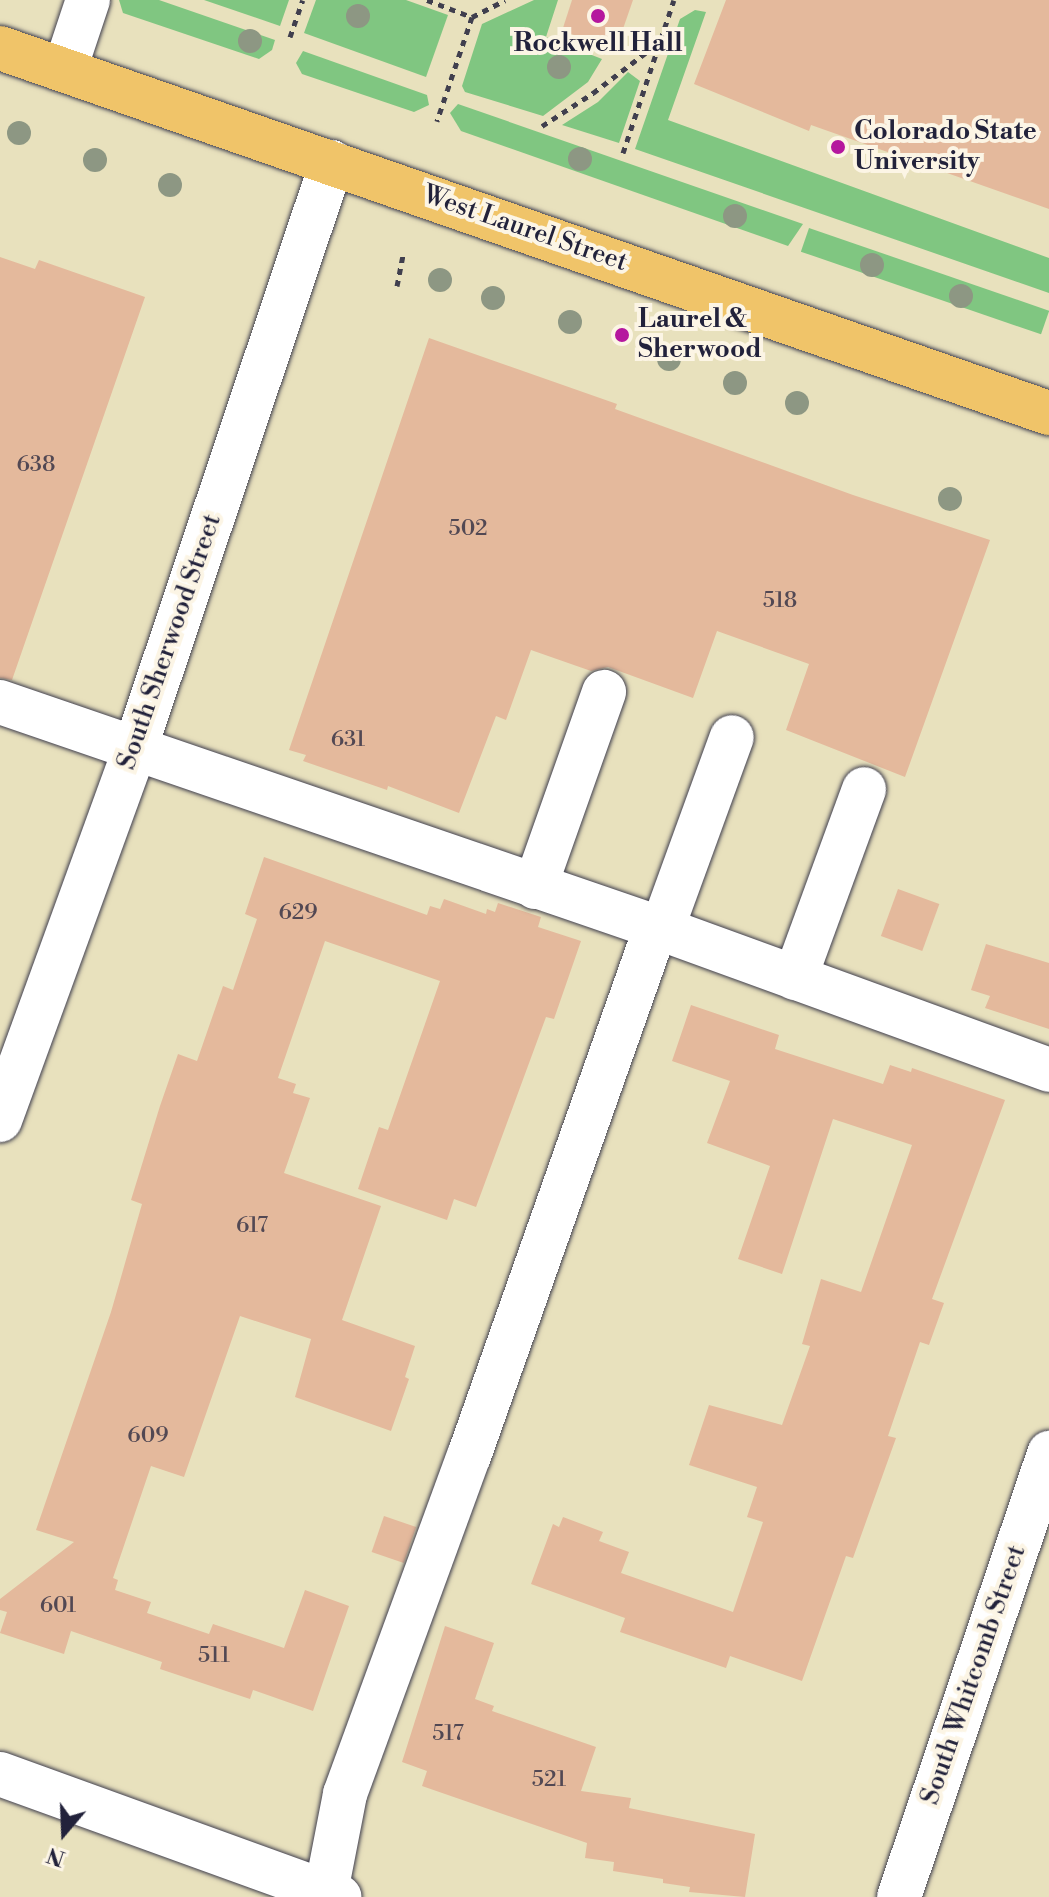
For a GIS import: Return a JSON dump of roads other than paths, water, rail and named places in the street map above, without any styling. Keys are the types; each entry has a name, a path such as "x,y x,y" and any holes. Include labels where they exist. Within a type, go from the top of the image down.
{"main road":[{"name":"West Laurel Street","path":"0,48 1049,413"}],"street":[{"path":"65,69 88,0"},
{"name":"South Sherwood Street","path":"0,1120 135,749 332,162"},
{"path":"535,887 604,692"},
{"path":"0,702 659,928 1049,1070"},
{"path":"0,1774 330,1895 345,1794 659,928 732,737"},
{"path":"795,978 864,789"},
{"name":"South Whitcomb Street","path":"899,1897 1049,1453"}],"place":[{"name":"Rockwell Hall","path":"598,16"},
{"name":"Colorado State University","path":"838,147"},
{"name":"Laurel & Sherwood","path":"622,335"}]}
